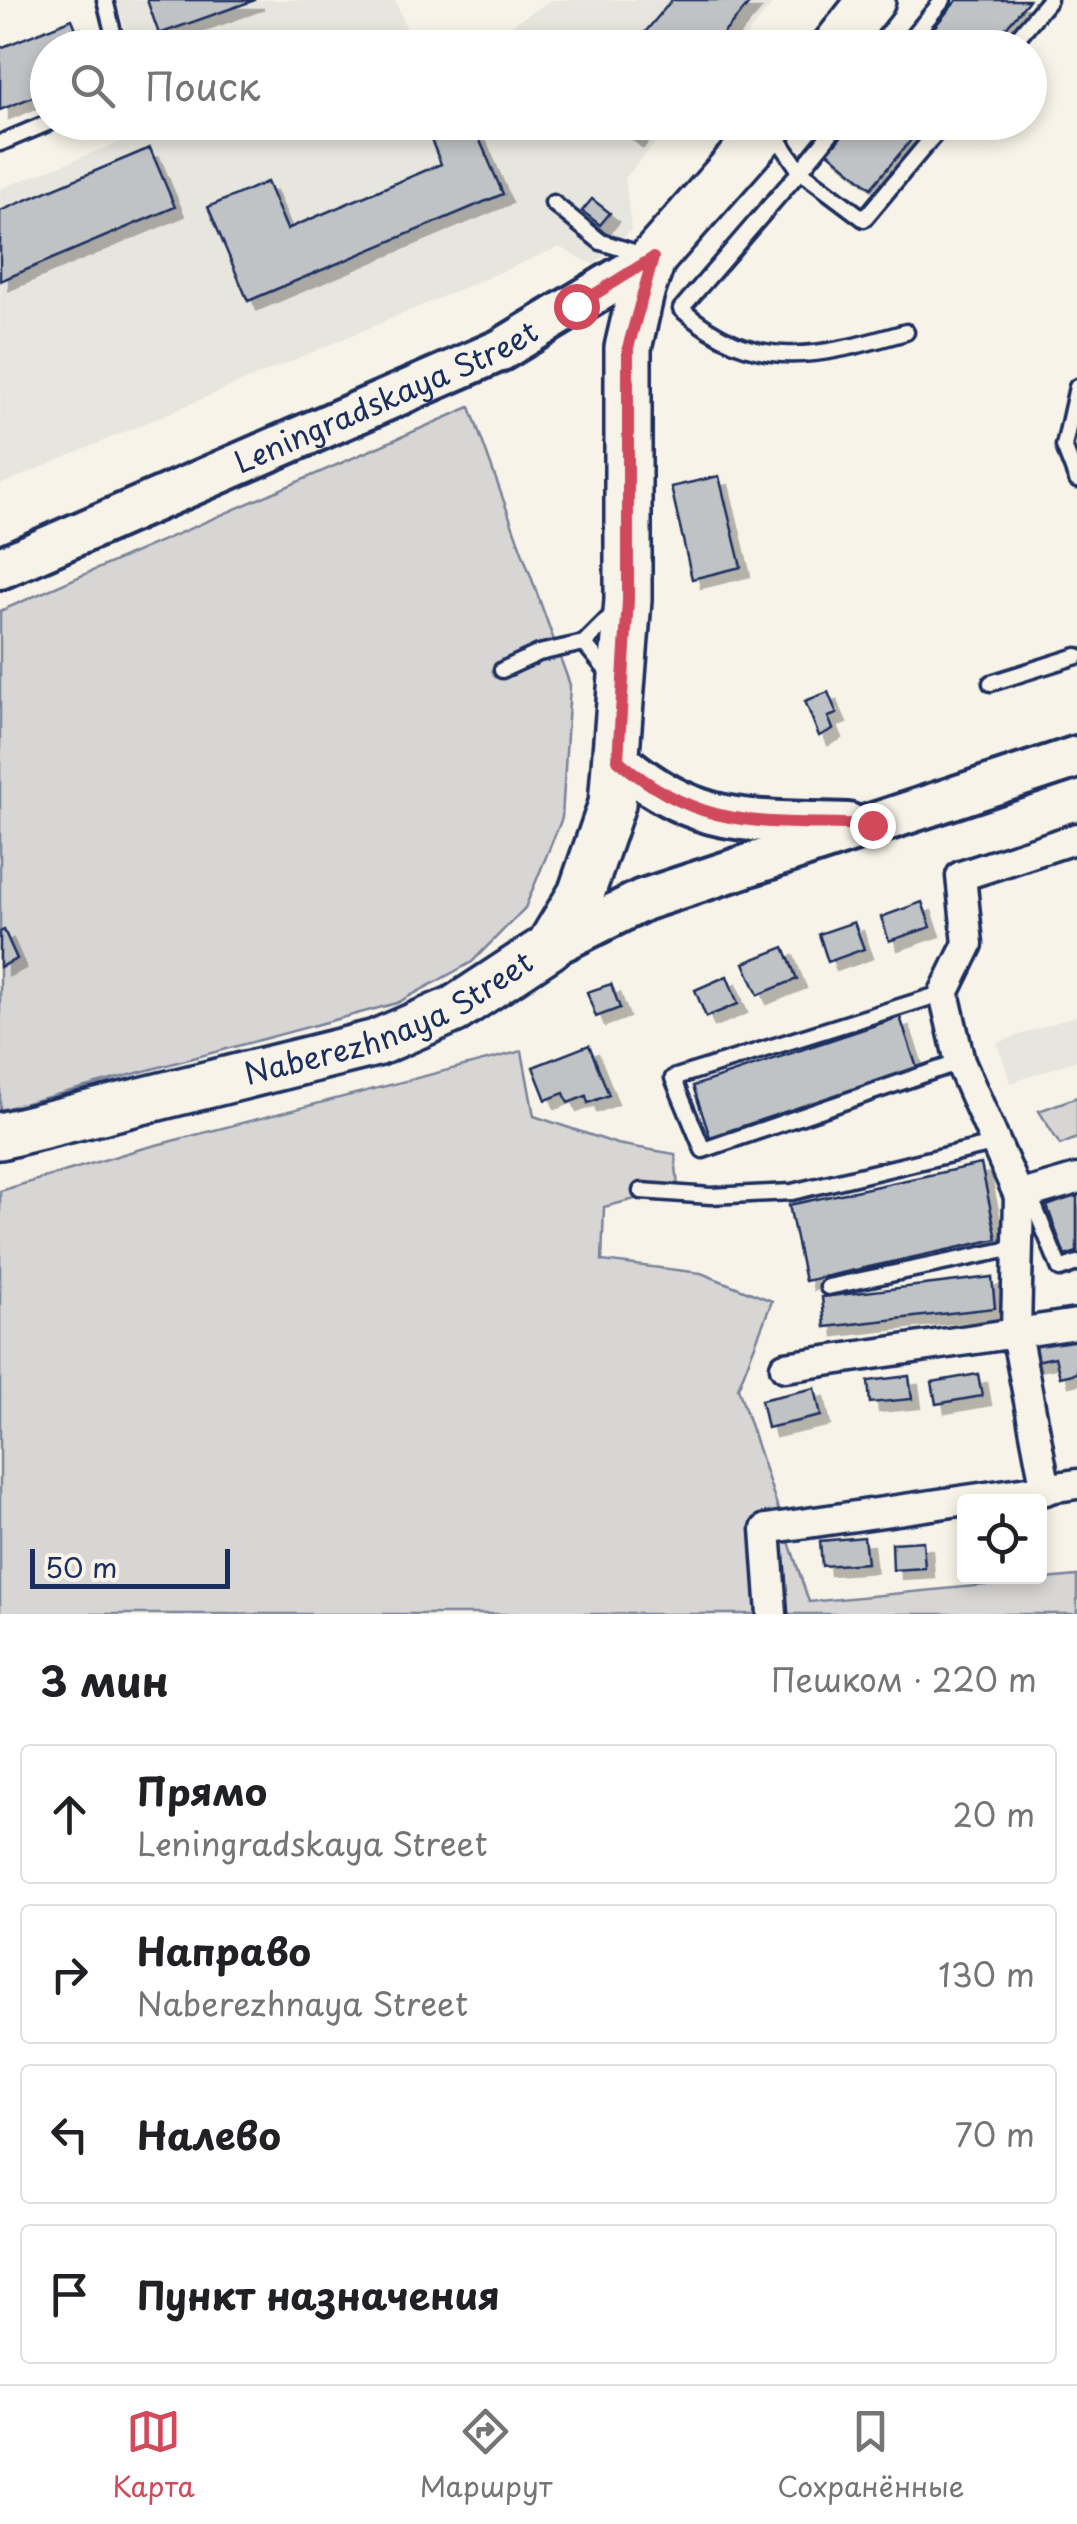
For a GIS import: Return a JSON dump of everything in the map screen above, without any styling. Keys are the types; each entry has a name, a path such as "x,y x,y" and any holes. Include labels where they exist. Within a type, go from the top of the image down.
{"main road":[{"path":"848,30 872,0"},
{"name":"Leningradskaya Street","path":"0,568 501,350 653,258 758,140"},
{"name":"Naberezhnaya Street","path":"0,1136 376,1043 455,1009 549,946 593,868 612,804 628,600 628,348 653,258"},
{"path":"549,946 644,900 1077,757"},
{"path":"618,760 675,802 720,818 872,825"}],"street":[{"path":"1046,1490 1016,1333 1015,1248 1024,1194 960,1062 944,992 968,944 961,876 1077,838"},
{"path":"1024,1194 1077,1180"},
{"path":"785,1367 1077,1324"},
{"path":"772,1614 766,1529 1077,1484"}],"lane":[{"path":"104,0 112,30"},
{"path":"918,30 943,0"},
{"path":"1024,30 1049,0"},
{"path":"0,143 30,130"},
{"path":"783,140 800,171 864,219 930,140"},
{"path":"825,140 681,309 712,335 787,358 906,332"},
{"path":"553,203 601,242 653,258"},
{"path":"1077,386 1064,446 1077,480"},
{"path":"502,670 540,653 584,642 628,600"},
{"path":"584,642 622,689"},
{"path":"990,683 1077,656"},
{"path":"944,992 672,1078 703,1150 960,1062"},
{"path":"641,1191 711,1196 792,1192 997,1143"},
{"path":"1024,1194 1060,1269 1077,1263"},
{"path":"828,1287 1015,1248"}],"shaded area":[{"path":"115,0 395,0 407,30 126,30"},
{"path":"552,0 776,0 751,30 503,30"},
{"path":"126,140 657,140 625,178 631,230 594,265 559,247 0,485 0,189"},
{"path":"470,407 570,685 562,818 525,908 472,962 397,1003 0,1110 0,611"},
{"path":"1077,1015 1077,1060 1011,1083 997,1043"},
{"path":"522,1051 534,1116 617,1144 675,1154 678,1188 604,1207 602,1261 701,1273 772,1301 738,1388 809,1602 995,1584 1047,1584 1047,1579 1077,1576 1077,1614 0,1614 0,1191 137,1150"},
{"path":"1077,1097 1077,1138 1060,1145 1039,1111"}],"building":[{"path":"147,0 255,0 170,30 158,30"},
{"path":"672,0 752,0 726,30 647,30"},
{"path":"957,0 1029,0 1004,30 932,30"},
{"path":"72,19 77,30 45,30"},
{"path":"30,36 30,98 0,110 0,48"},
{"path":"431,140 480,140 503,194 248,301 208,207 267,182 287,229 441,164"},
{"path":"838,140 911,140 871,188 828,152"},
{"path":"150,148 175,207 0,281 0,211"},
{"path":"592,199 610,213 600,225 582,211"},
{"path":"719,476 741,567 692,579 671,487"},
{"path":"828,692 837,714 828,717 833,729 819,736 805,701"},
{"path":"922,902 931,927 889,941 881,917"},
{"path":"854,922 864,949 828,962 819,934"},
{"path":"4,930 17,959 0,967 0,932"},
{"path":"784,947 797,979 758,995 744,963"},
{"path":"727,976 738,1004 706,1017 695,990"},
{"path":"611,984 620,1008 596,1017 587,992"},
{"path":"900,1017 917,1068 710,1137 693,1086"},
{"path":"589,1045 609,1095 588,1103 586,1096 568,1103 564,1093 546,1100 533,1067"},
{"path":"981,1164 997,1239 805,1281 789,1205"},
{"path":"1077,1195 1077,1252 1065,1256 1047,1206"},
{"path":"992,1277 995,1308 825,1327 822,1297"},
{"path":"1077,1333 1077,1373 1060,1377 1055,1357 1031,1362 1027,1344"},
{"path":"978,1374 982,1396 936,1404 932,1382"},
{"path":"909,1376 912,1399 870,1403 868,1381"},
{"path":"815,1388 821,1416 767,1428 761,1400"},
{"path":"864,1537 867,1563 822,1566 820,1541"},
{"path":"923,1541 925,1568 893,1570 892,1543"}],"route":[{"path":"576,306 653,258 628,348 628,600 618,760 649,787 675,802 720,818 872,825"}]}
